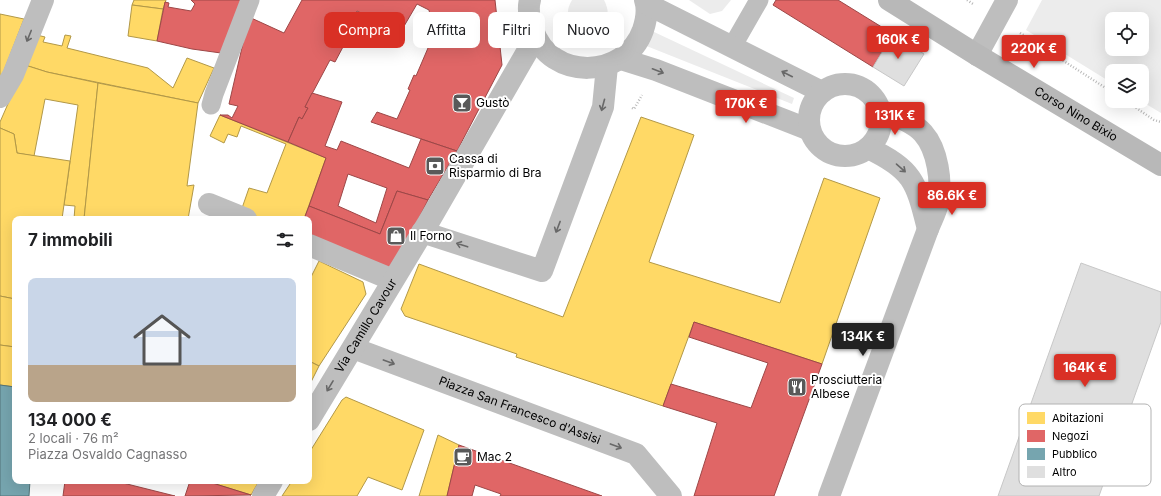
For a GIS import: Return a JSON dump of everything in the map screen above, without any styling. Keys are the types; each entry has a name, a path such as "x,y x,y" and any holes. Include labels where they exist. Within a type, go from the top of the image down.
{"main road":[{"name":"Corso Nino Bixio","path":"889,0 977,55 1161,165"}],"street":[{"path":"0,97 12,75 43,0"},
{"path":"530,0 530,12"},
{"path":"977,55 1007,0"},
{"path":"422,232 542,270 603,107 614,63 632,49 641,36 646,22 646,2 822,92"},
{"name":"Via Camillo Cavour","path":"312,415 422,232 529,48"},
{"path":"544,48 558,61 574,68 590,69 614,63 656,70 810,130"},
{"path":"849,84 862,88 873,97 880,110 881,124 877,138 868,148 855,155 841,156 828,152 817,143 810,130 809,116 813,103 822,92 834,85 849,84"},
{"path":"829,496 938,204 940,180 933,150 923,133 908,122 880,110"},
{"path":"868,148 891,160 907,173 919,192 928,230"},
{"path":"209,204 239,216"},
{"path":"312,246 393,280"},
{"name":"Piazza San Francesco d'Assisi","path":"353,348 636,454 671,496"},
{"path":"263,496 270,484"}],"lane":[{"path":"211,105 250,0"},
{"path":"732,46 759,0"}],"path":[{"path":"996,18 1068,62 1105,87"},
{"path":"1136,108 1154,120 1161,122"}],"shaded area":[{"path":"572,0 604,0 608,12 568,12"},
{"path":"689,0 731,0 722,11 710,14"},
{"path":"1042,0 1161,0 1161,113 1149,106 1149,64 1105,64 1105,79 1026,30"},
{"path":"652,31 794,98 792,104 644,45"}],"building: Abitazioni":[{"path":"134,0 166,0 163,9 132,5"},
{"path":"132,5 163,9 157,41 128,36"},
{"path":"0,14 24,19 0,81"},
{"path":"37,35 45,37 43,42 62,46 65,35 71,36 67,48 148,68 173,88 187,58 214,68 198,103 47,72 25,65"},
{"path":"25,65 47,72 98,83 84,216 74,216 75,206 64,205 78,105 45,99 34,156 17,153 14,134 0,128 0,122"},
{"path":"98,83 198,103 187,186 194,185 189,216 84,216"},
{"path":"220,115 326,158 305,216 255,216 241,211 249,188 267,193 286,144 241,126 237,137 228,134 224,143 210,136"},
{"path":"641,117 694,135 649,262 780,303 824,178 880,198 822,364 694,322 663,406 516,357 517,354 405,316 401,309 419,264 563,317"},
{"path":"0,128 14,134 17,153 70,161 62,216 12,216 12,298 0,296"},
{"path":"319,261 363,282 366,294 319,366 312,362 312,275"},
{"path":"0,296 12,298 12,347 0,345"},
{"path":"0,345 12,347 12,387 0,385"},
{"path":"312,362 319,366 312,380"},
{"path":"346,397 424,430 402,490 368,477 357,496 282,496 290,484 312,484 312,448 342,400"},
{"path":"438,435 459,445 447,496 419,496"},
{"path":"216,484 257,484 251,495"}],"building: Negozi":[{"path":"191,0 243,0 221,53 192,49 157,41 165,2 169,3 168,7 191,11 195,4"},
{"path":"302,0 495,0 496,12 488,12 488,48 500,48 502,65 457,151 371,122 377,112 397,119 410,90 408,89 414,75 416,76 428,48 480,48 480,12 429,12 429,10 417,4 405,24 405,12 324,12 324,48 342,48 335,62 330,60 305,107 308,108 302,119 299,117 288,142 220,115 228,115 232,118 238,106 229,104 249,17 284,33"},
{"path":"776,0 838,0 893,34 873,67 773,5"},
{"path":"312,93 342,102 325,146 337,150 341,141 409,168 421,139 457,151 428,200 397,191 380,234 309,206 326,158 288,142 299,117 302,119 308,108 305,107","holes":["348,174 387,188 376,223 338,206"]},
{"path":"397,191 428,200 393,270 312,237 312,216 305,216 309,206 380,234"},
{"path":"694,322 822,364 774,496 694,496 717,423 663,406 671,384 751,408 768,363 689,337"},
{"path":"459,445 602,496 500,496 501,494 475,485 472,496 447,496"},
{"path":"65,484 127,484 175,496 63,496"},
{"path":"189,484 216,484 251,495 185,496"}],"building: Pubblico":[{"path":"0,385 12,387 12,484 30,484 29,496 0,496"}],"building: Altro":[{"path":"893,34 924,54 904,86 873,67"},
{"path":"1081,263 1161,292 1161,322 1132,404 1031,404"},
{"path":"1019,437 1019,486 1103,486 1099,496 998,496"}],"place":[{"name":"Gustò","path":"462,103"},
{"name":"Cassa di Risparmio di Bra","path":"435,166"},
{"name":"Il Forno","path":"396,236"},
{"name":"Prosciutteria Albese","path":"797,387"},
{"name":"Mac 2","path":"463,457"}]}
